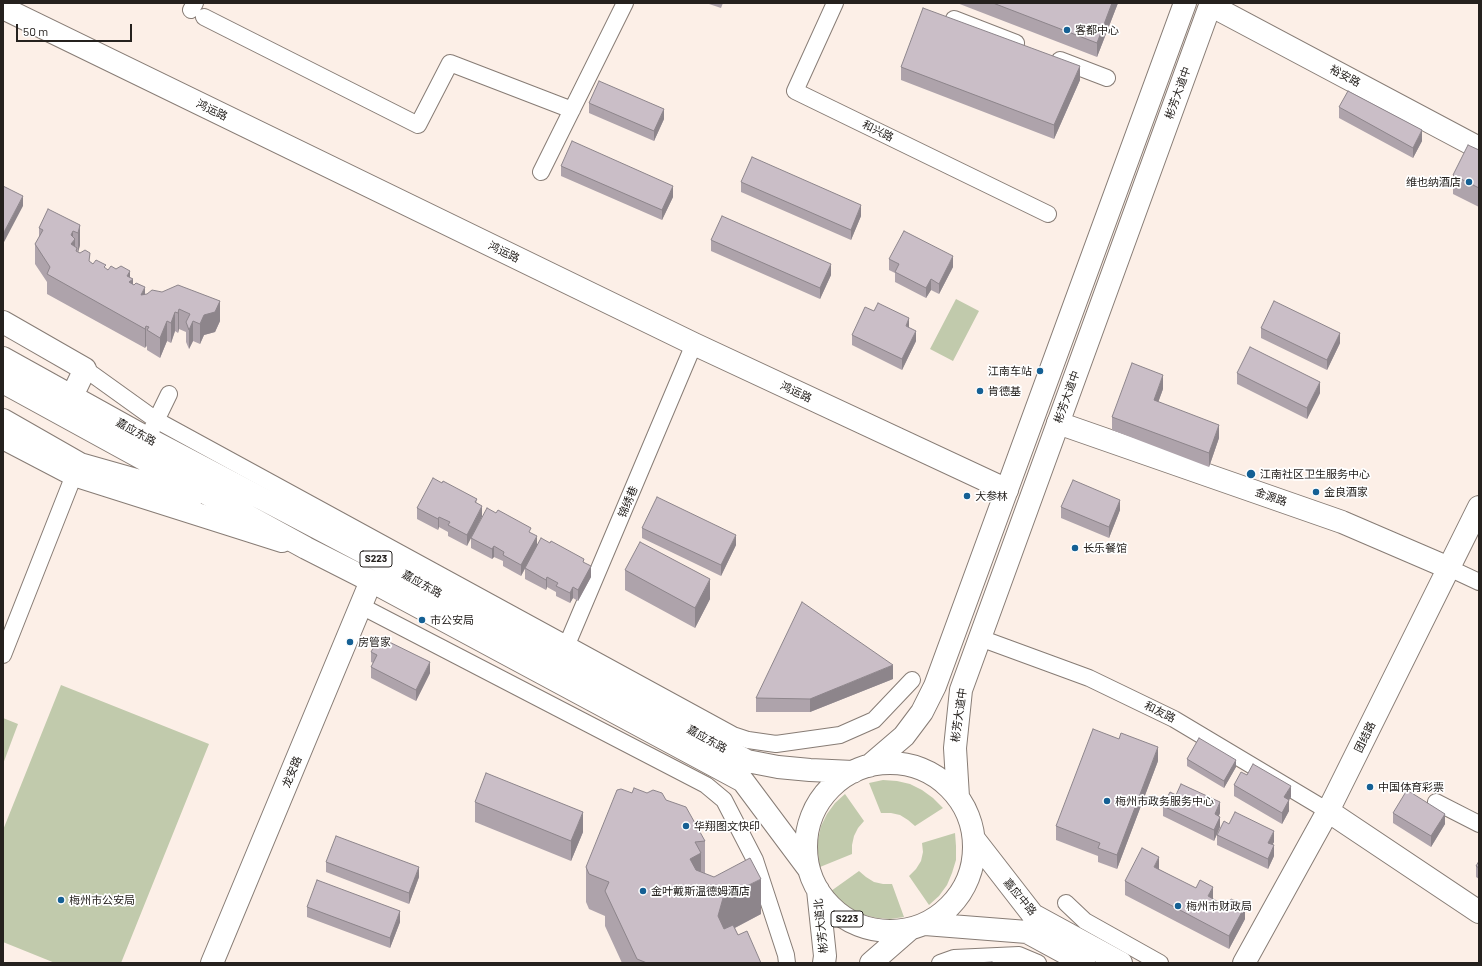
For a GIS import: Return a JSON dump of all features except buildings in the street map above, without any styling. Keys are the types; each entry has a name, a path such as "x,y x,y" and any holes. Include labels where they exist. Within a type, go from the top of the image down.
{"main road":[{"path":"808,868 806,838 809,822 816,806 838,781 861,769 904,736 922,712 935,686 1185,3"},
{"name":"裕安路","path":"1209,4 1479,148"},
{"name":"彬芳大道中","path":"958,797 955,748 961,690 1209,4"},
{"name":"鸿运路","path":"3,8 694,344 1007,490"},
{"path":"3,322 85,369 52,431 35,437"},
{"name":"嘉应东路","path":"3,358 66,405 230,506 743,781 808,868"},
{"name":"嘉应东路","path":"3,382 66,405 152,429 368,554 564,652 748,761 778,767 810,770 861,769"},
{"path":"3,420 80,464 230,506"},
{"name":"金源路","path":"1058,423 1342,522 1449,568"},
{"path":"3,438 74,475 306,548"},
{"name":"团结路","path":"1244,963 1328,811 1479,507"},
{"name":"龙安路","path":"212,963 371,581"},
{"name":"S223","path":"861,769 885,763 902,764 919,768 934,776 948,786 958,797 966,810 974,839"},
{"path":"1328,811 1479,912"},
{"path":"871,963 918,926 938,916 950,907 967,883 973,861 974,839"},
{"name":"嘉应中路","path":"974,839 1033,915 1121,963"},
{"name":"S223","path":"808,868 818,890 826,902 850,921 880,931 895,931 918,926"},
{"name":"彬芳大道北","path":"818,890 825,956 824,963"},
{"name":"嘉应中路","path":"918,926 1027,932 1084,963"}],"street":[{"path":"541,172 624,3"},
{"name":"和兴路","path":"835,3 795,91 1048,214"},
{"path":"197,10 418,125 450,64 572,110"},
{"path":"954,19 1027,47"},
{"path":"1049,55 1107,78"},
{"name":"锦绣巷","path":"564,652 694,344"},
{"path":"85,369 152,429 169,394"},
{"path":"3,654 74,475"},
{"name":"金源路","path":"1449,568 1479,582"},
{"path":"360,606 706,785 724,800 755,860 786,955 787,963"},
{"name":"和友路","path":"980,638 1089,678 1174,719 1328,811"},
{"path":"564,652 733,735 748,740 776,744 840,735 874,720 912,680"},
{"path":"1436,802 1479,824"},
{"path":"1066,903 1085,922 1160,963"},
{"path":"940,963 954,958 1019,955 1038,963"}],"green space":[{"path":"956,299 979,311 953,361 930,349"},
{"path":"61,685 209,744 121,963 55,963 3,942 3,830"},
{"path":"3,718 18,724 3,764"},
{"path":"883,780 910,784 933,798 943,808 915,826 900,815 881,813 869,783"},
{"path":"845,794 864,821 854,836 852,854 820,867 818,840 821,826 835,803"},
{"path":"955,833 956,860 952,873 947,885 939,896 929,905 909,876 921,861 923,852 922,843"},
{"path":"859,871 874,882 892,884 904,917 890,919 864,915 840,901 831,891"}],"place":[{"name":"客都中心","path":"1067,30"},
{"name":"维也纳酒店","path":"1469,182"},
{"name":"江南车站","path":"1040,371"},
{"name":"肯德基","path":"980,391"},
{"name":"江南社区卫生服务中心","path":"1251,474"},
{"name":"金良酒家","path":"1316,492"},
{"name":"大参林","path":"967,496"},
{"name":"长乐餐馆","path":"1075,548"},
{"name":"市公安局","path":"422,620"},
{"name":"房管家","path":"350,642"},
{"name":"中国体育彩票","path":"1370,787"},
{"name":"梅州市政务服务中心","path":"1107,801"},
{"name":"华翔图文快印","path":"686,826"},
{"name":"金叶戴斯温德姆酒店","path":"643,891"},
{"name":"梅州市公安局","path":"61,900"},
{"name":"梅州市财政局","path":"1178,906"}]}
